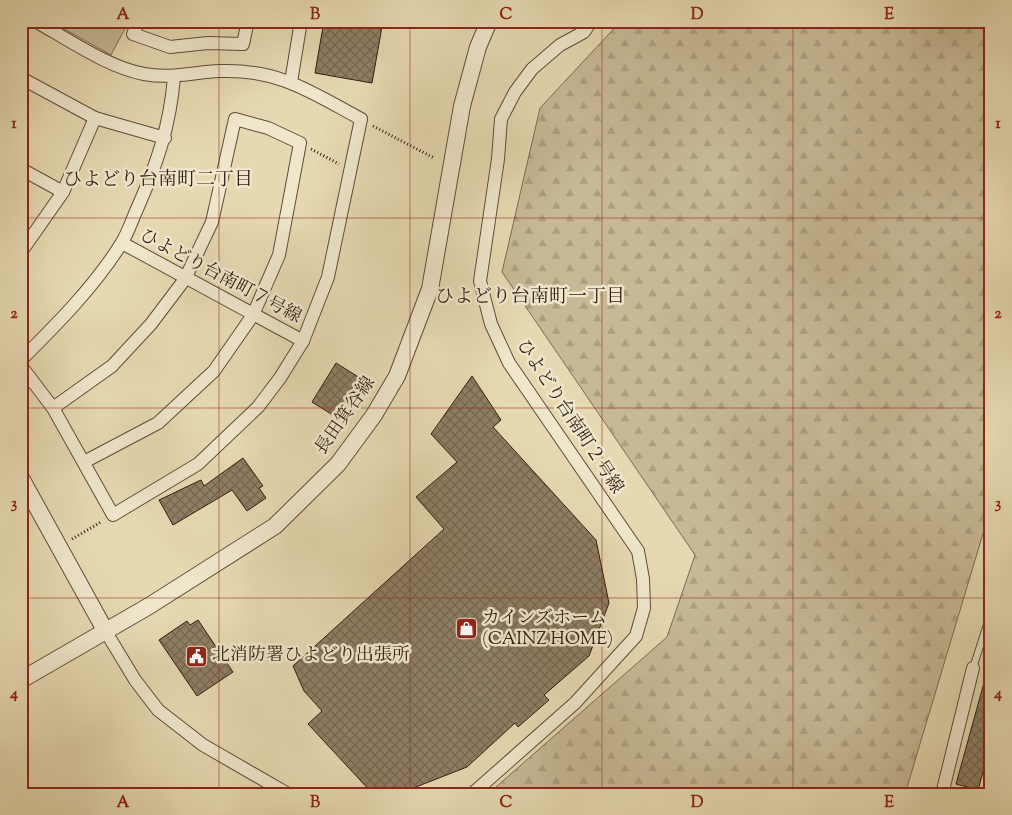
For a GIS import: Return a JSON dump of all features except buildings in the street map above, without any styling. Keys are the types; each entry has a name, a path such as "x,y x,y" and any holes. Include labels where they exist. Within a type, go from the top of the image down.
{"street":[{"path":"21,366 53,408 113,515 198,464 231,435 258,407 303,341 328,278 361,120 292,82 246,72 218,71 174,77 144,74 122,68 34,21"},
{"path":"139,21 133,34 170,47 243,44 248,21"},
{"path":"292,82 301,21"},
{"name":"長田箕谷線","path":"21,680 106,632 275,526 305,499 338,464 374,415 397,376 430,289 462,106 478,47 489,21"},
{"name":"ひよどり台南町２号線","path":"472,794 581,696 636,636 644,608 643,579 638,551 509,364 491,324 480,280 498,158 501,119 515,92 532,68 560,46 584,32 591,21"},
{"path":"21,360 71,309 122,244 149,182 165,138 171,112 174,77"},
{"path":"21,78 95,118 165,138"},
{"path":"21,252 64,192 95,118"},
{"path":"53,408 112,366 151,324 185,279 212,222 235,119 268,128 300,143 278,255 253,316 214,371 158,423 84,462"},
{"path":"21,169 64,192"},
{"name":"ひよどり台南町７号線","path":"122,244 253,316 303,341"},
{"path":"21,478 106,632 136,680 158,710 203,745 288,794"},
{"path":"942,794 973,668"}],"lane":[{"path":"973,668 991,612"}],"path":[{"path":"361,120 434,158"},
{"path":"300,143 351,170"},
{"path":"58,547 113,515"}],"green space":[{"path":"50,21 129,21 111,55"},
{"path":"621,21 991,21 991,507 905,794 488,794 667,637 695,555 502,272 540,108"}],"place":[{"name":"カインズホーム (CAINZ HOME)","path":"466,629"},
{"name":"北消防署ひよどり出張所","path":"196,656"}],"district":[{"name":"ひよどり台南町二丁目","path":"158,180"},
{"name":"ひよどり台南町一丁目","path":"530,297"}]}
